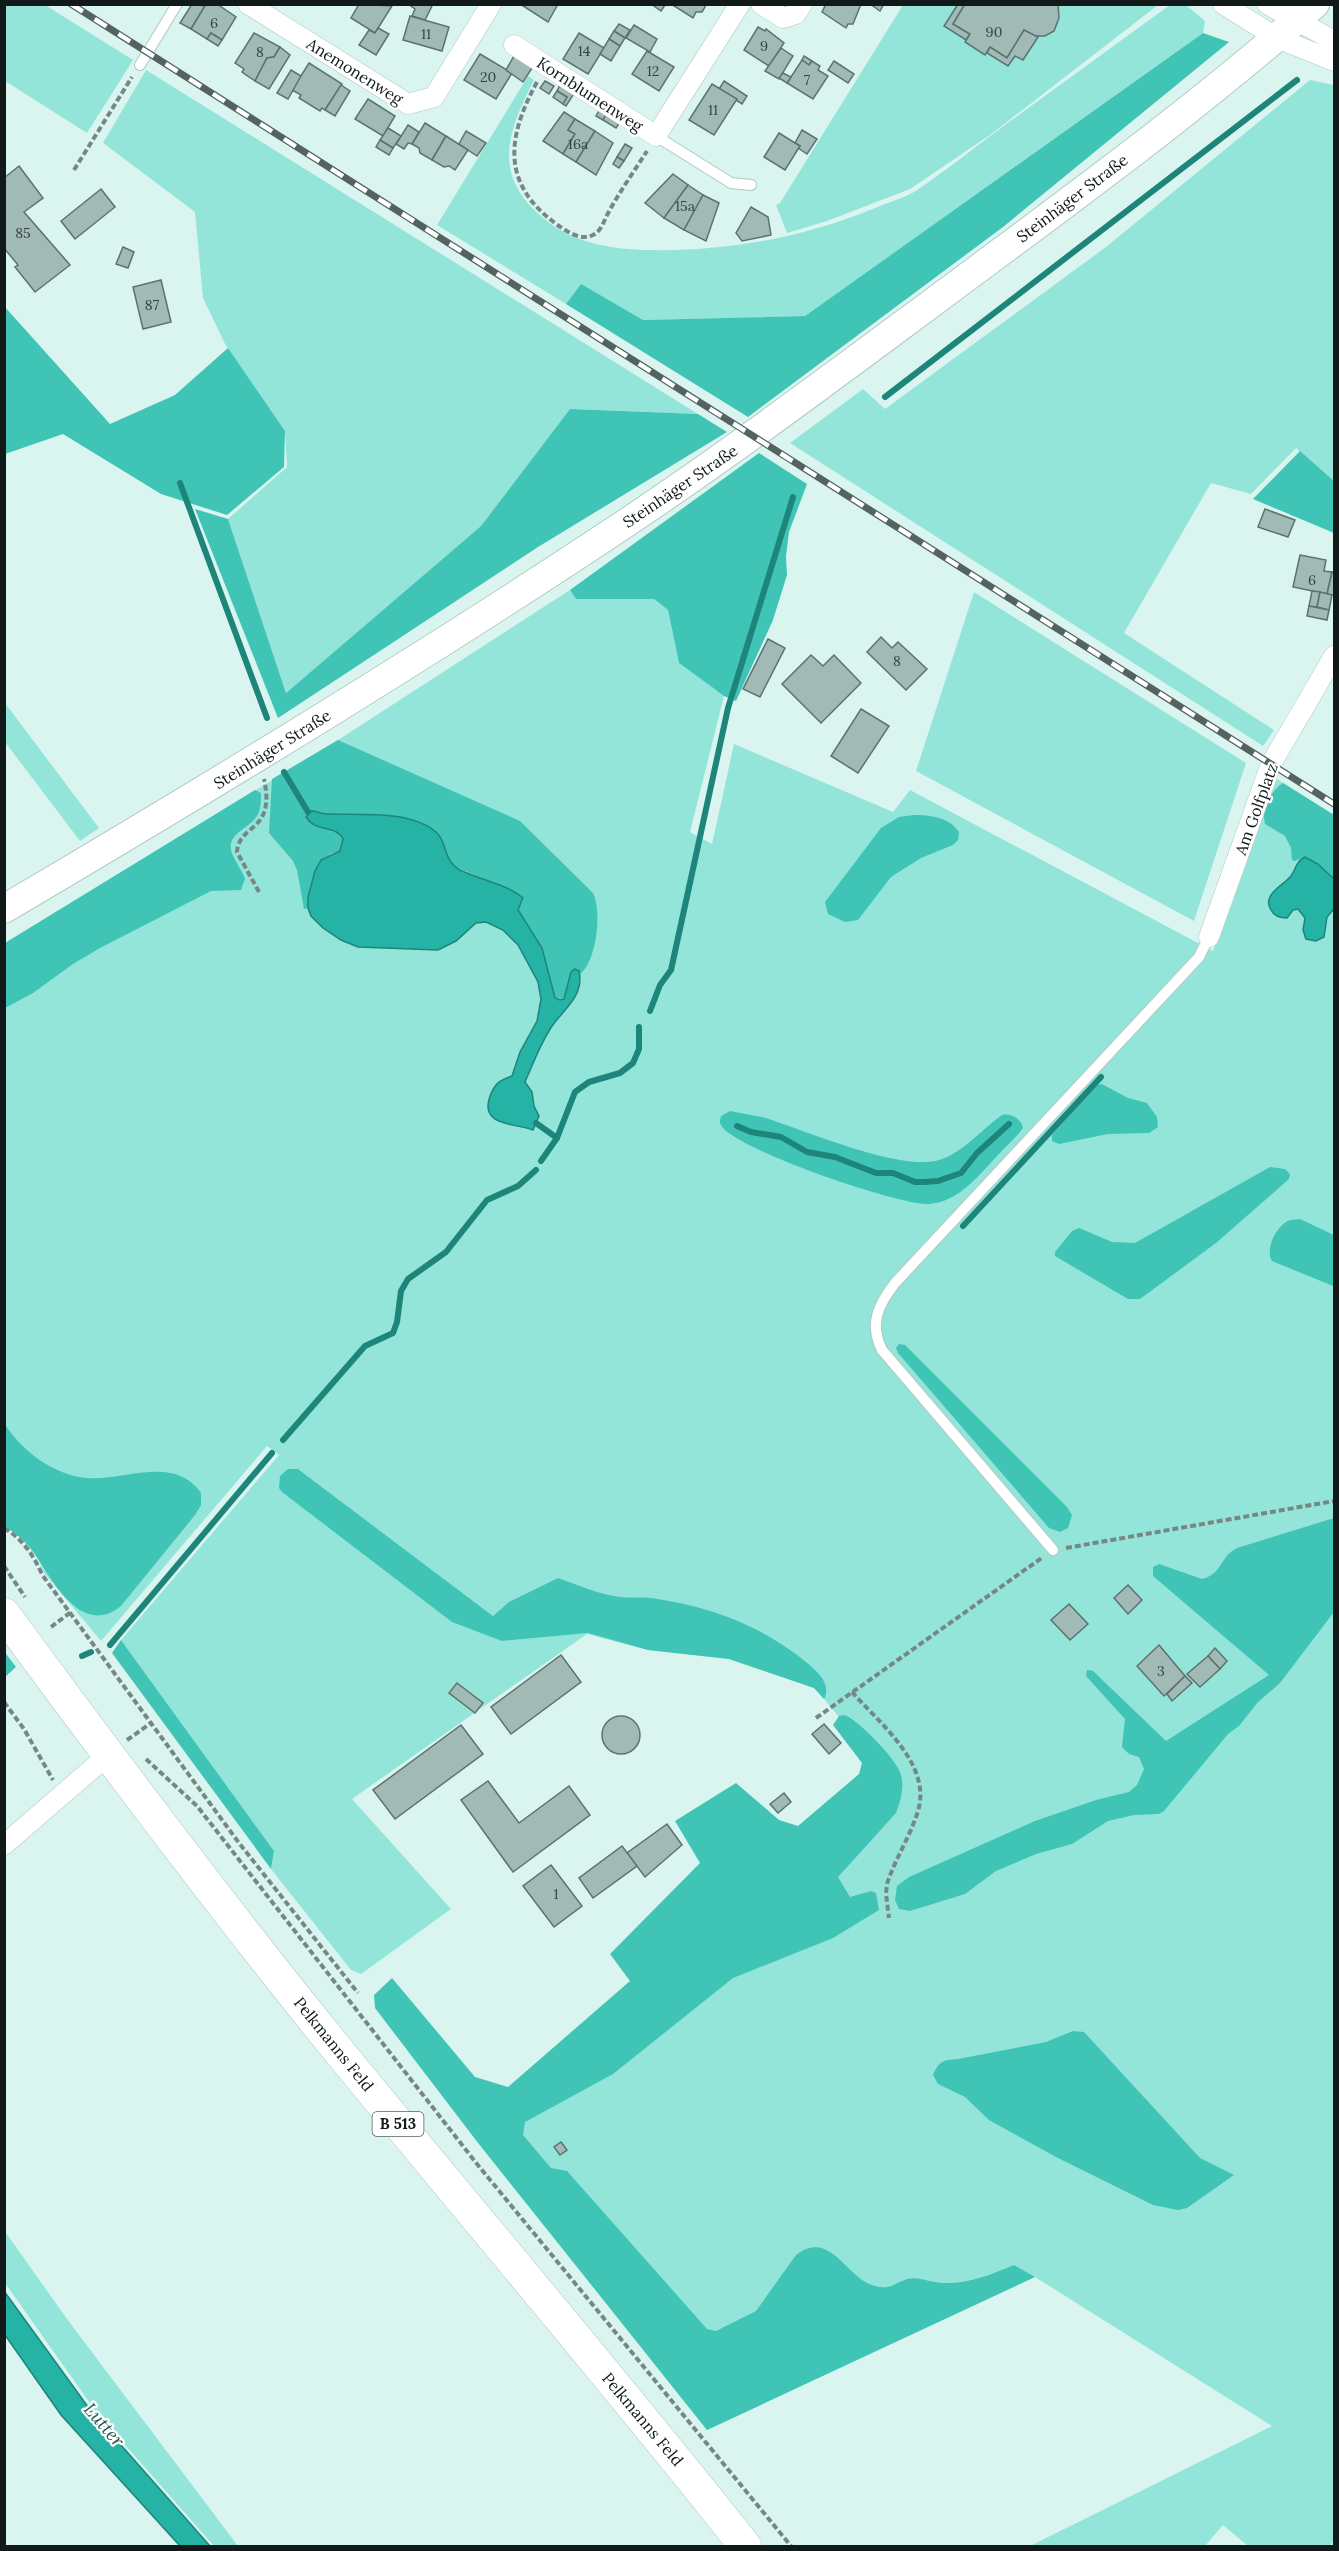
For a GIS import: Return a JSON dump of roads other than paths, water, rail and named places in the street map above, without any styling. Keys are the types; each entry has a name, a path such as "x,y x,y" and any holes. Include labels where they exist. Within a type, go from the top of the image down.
{"main road":[{"name":"Steinhäger Straße","path":"4,909 254,760 464,629 752,436 1071,200 1296,21"},
{"name":"Pelkmanns Feld","path":"16,1608 122,1743 317,2024 667,2448 745,2547"}],"street":[{"name":"Anemonenweg","path":"248,4 408,104 434,97 491,4"},
{"name":"Kornblumenweg","path":"514,45 656,136 740,4"},
{"path":"761,4 783,18 796,14 802,4"},
{"path":"1223,4 1296,21 1335,61"},
{"path":"1267,4 1335,41"},
{"name":"Am Golfplatz","path":"1209,938 1271,764 1335,656"},
{"path":"4,1845 122,1743"}],"lane":[{"path":"140,65 177,4"},
{"path":"656,136 731,183 751,185"},
{"path":"1053,1550 882,1350 876,1333 877,1310 894,1283 1199,957 1209,938"}],"waterway":[{"path":"885,397 1297,80"},
{"path":"180,483 267,718"},
{"path":"650,1011 660,985 671,970 728,708 793,497"},
{"path":"284,772 308,812"},
{"path":"541,1161 557,1138 575,1092 589,1082 620,1073 633,1063 639,1049 639,1027"},
{"path":"963,1226 1101,1077"},
{"path":"536,1123 557,1138"},
{"path":"737,1126 751,1132 781,1137 807,1152 835,1157 876,1173 893,1173 915,1182 924,1182 938,1181 961,1173 977,1153 1009,1124"},
{"path":"283,1440 365,1346 393,1333 397,1322 401,1291 408,1279 446,1252 487,1200 518,1186 536,1170"},
{"path":"110,1645 272,1453"},
{"path":"82,1656 91,1652"}],"railway":[{"path":"71,4 1334,804"}],"water label":[{"name":"Lutter","path":"104,2425"}]}
